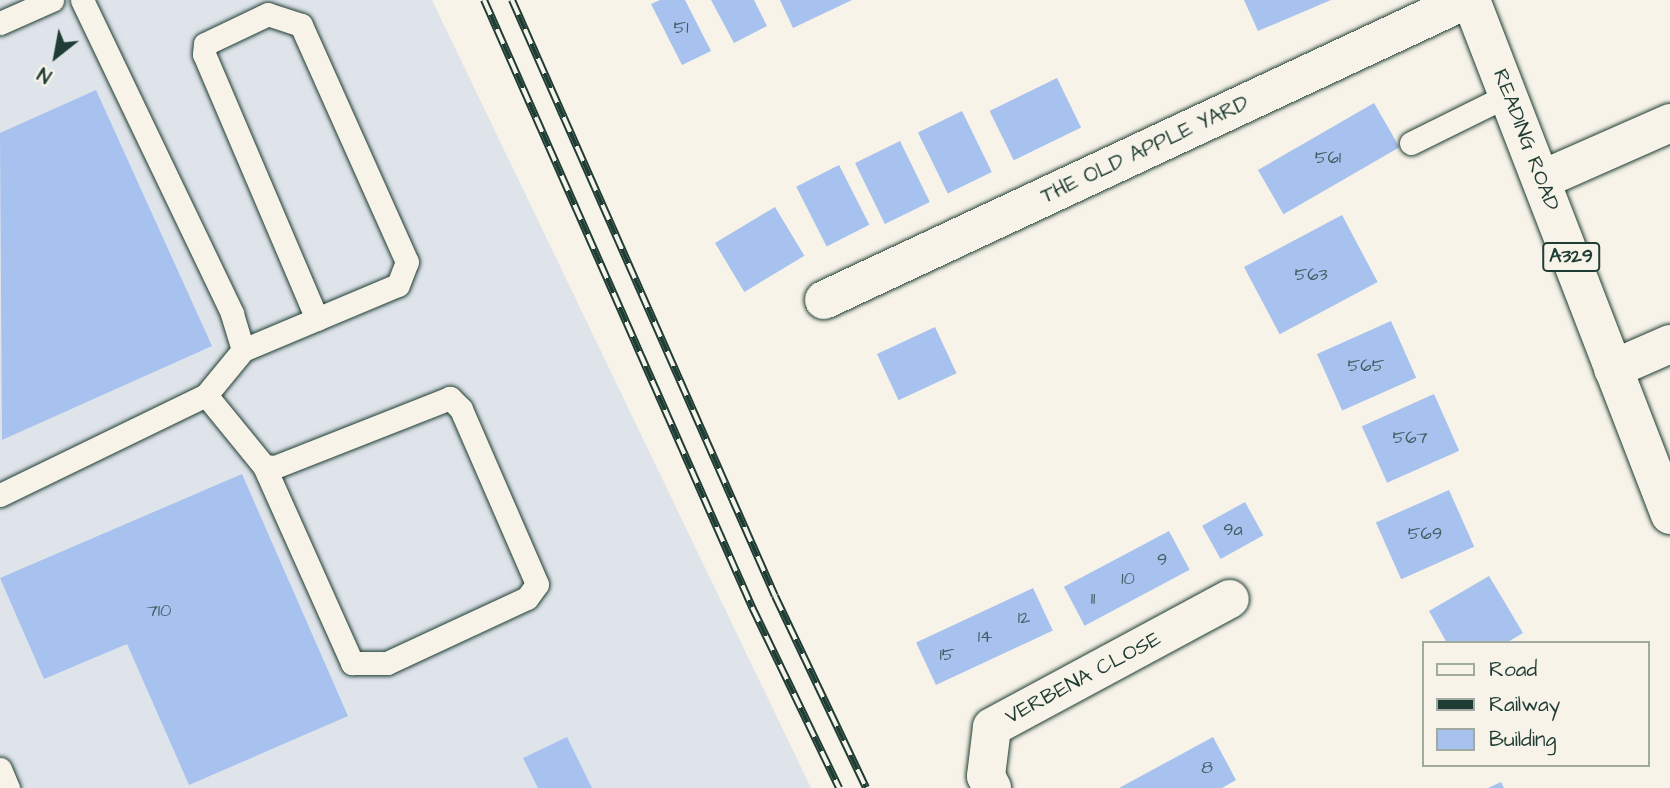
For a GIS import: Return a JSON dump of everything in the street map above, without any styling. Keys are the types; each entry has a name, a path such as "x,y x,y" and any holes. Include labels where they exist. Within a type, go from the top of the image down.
{"street":[{"name":"READING ROAD","path":"1468,0 1508,95 1670,515"},
{"name":"THE OLD APPLE YARD","path":"824,300 1468,0"},
{"path":"1541,180 1670,123"},
{"path":"1613,369 1670,344"},
{"name":"VERBENA CLOSE","path":"992,788 986,776 992,727 1230,599"}],"lane":[{"path":"0,23 52,0"},
{"path":"82,0 232,313 243,350"},
{"path":"0,495 206,395 243,350 317,319 398,285 407,262 300,25 268,14 205,44 204,54 317,319"},
{"path":"1411,143 1508,95"},
{"path":"206,395 264,466 352,663 387,663 527,598 537,584 461,409 450,398 275,467 264,466"},
{"path":"0,769 8,788"}],"shaded area":[{"path":"0,0 432,0 811,788 0,788"}],"building":[{"path":"660,0 685,0 711,51 682,65 651,4"},
{"path":"711,0 754,0 767,26 734,43"},
{"path":"780,0 852,0 793,28"},
{"path":"1244,0 1331,0 1258,31"},
{"path":"1057,78 1081,127 1014,160 990,111"},
{"path":"96,90 212,346 2,440 0,133"},
{"path":"1374,103 1400,147 1283,214 1258,170"},
{"path":"962,111 992,172 948,194 918,132"},
{"path":"900,141 930,202 885,224 855,163"},
{"path":"839,165 869,225 827,246 796,187"},
{"path":"775,207 804,256 744,292 715,243"},
{"path":"1342,215 1378,282 1280,334 1244,267"},
{"path":"1391,321 1416,378 1342,411 1317,354"},
{"path":"935,327 957,373 899,400 877,354"},
{"path":"1434,394 1459,451 1387,483 1362,426"},
{"path":"242,474 348,716 189,785 127,644 44,679 0,578"},
{"path":"1449,490 1474,547 1401,579 1376,523"},
{"path":"1245,502 1263,535 1221,559 1202,526"},
{"path":"1169,531 1190,570 1085,626 1064,587"},
{"path":"1489,576 1523,633 1509,641 1446,641 1429,611"},
{"path":"1033,588 1053,631 936,685 916,643"},
{"path":"567,737 592,788 538,788 523,758"},
{"path":"1213,737 1236,780 1222,788 1119,788"},
{"path":"1501,782 1504,788 1488,788"}],"railway":[{"path":"484,0 752,607 839,788"},
{"path":"512,0 775,596 866,788"}]}
